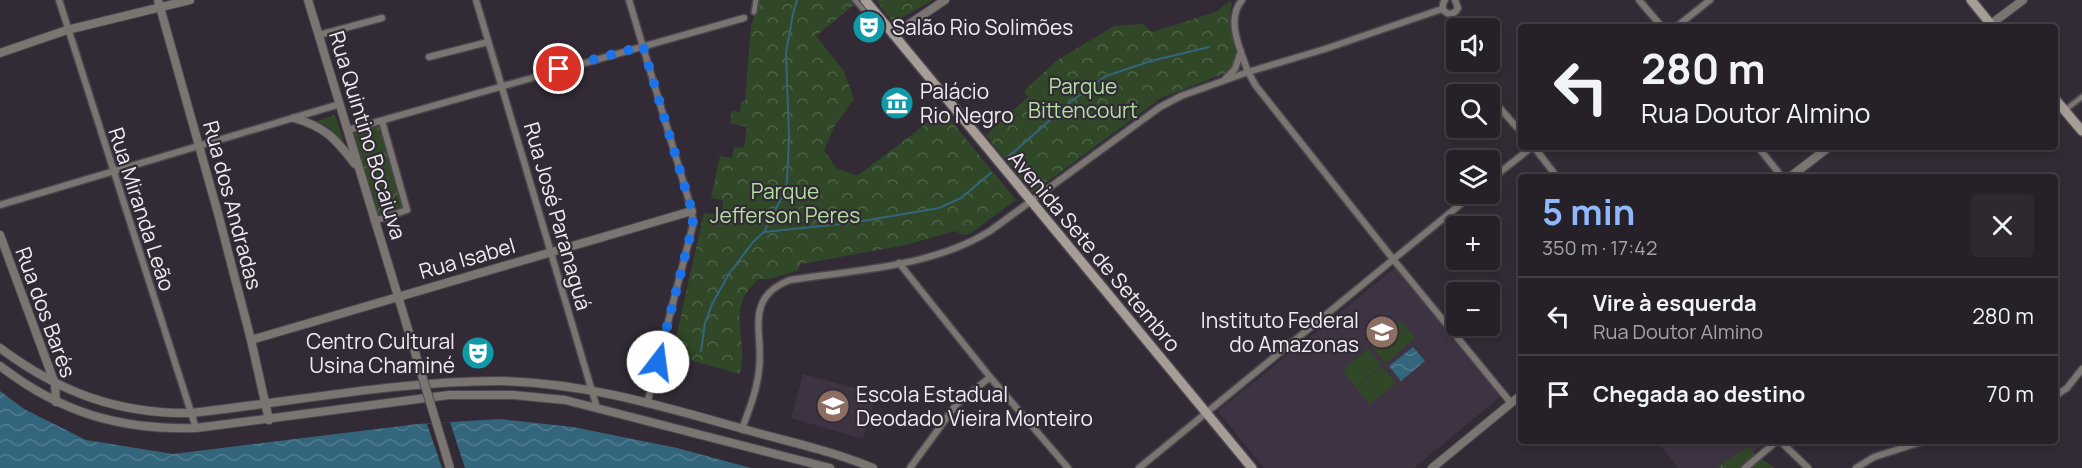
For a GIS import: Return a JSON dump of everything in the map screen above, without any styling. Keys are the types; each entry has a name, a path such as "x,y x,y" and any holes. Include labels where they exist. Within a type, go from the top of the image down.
{"main road":[{"name":"Avenida Sete de Setembro","path":"865,0 1252,468"},
{"path":"1971,0 1989,24"},
{"path":"2058,103 2082,131"}],"street":[{"name":"Rua Miranda Leão","path":"59,0 196,428"},
{"path":"0,53 67,30 159,4 190,0"},
{"name":"Rua Quintino Bocaiuva","path":"308,0 450,468"},
{"name":"Rua José Paranaguá","path":"476,0 597,408"},
{"path":"628,0 692,211 693,225 648,404"},
{"path":"754,12 756,0"},
{"path":"855,0 878,27"},
{"path":"893,35 945,0"},
{"path":"1242,0 1235,14 1234,25 1247,73 1256,87 1511,403"},
{"path":"1445,0 1442,3 1442,9 1446,13 1453,14 1458,8 1458,1"},
{"path":"1639,0 1659,24"},
{"path":"1680,24 1710,0"},
{"path":"1993,24 2023,0"},
{"name":"Rua dos Andradas","path":"159,4 251,340 269,420"},
{"path":"742,429 759,371 759,308 771,291 779,285 789,280 899,263 967,244 990,231 1160,106 1220,82 1442,9"},
{"path":"319,35 382,18"},
{"path":"348,130 744,18"},
{"path":"429,57 488,42"},
{"path":"1220,82 1235,69 1241,50"},
{"path":"2064,110 2082,97"},
{"path":"0,205 340,104"},
{"path":"1500,108 1518,129"},
{"path":"294,118 327,131 357,167"},
{"path":"374,221 407,210 382,121"},
{"path":"1500,172 1529,150"},
{"path":"1535,150 1555,174"},
{"path":"1760,150 1780,174"},
{"path":"1794,174 1825,150"},
{"path":"1139,468 1461,204"},
{"name":"Rua Isabel","path":"251,340 692,211"},
{"name":"Rua dos Barés","path":"0,235 55,384 56,402"},
{"path":"899,263 990,377 1068,468"},
{"path":"0,348 55,384 120,407 162,414 191,413 413,386 478,381 523,382 592,389 711,420 873,468"},
{"path":"0,366 56,402 85,413 133,426 161,429 196,428 449,395 542,397 597,408 830,468"},
{"path":"2058,394 2067,388 2082,369"},
{"path":"910,468 956,405 990,377"},
{"path":"1432,468 1518,397"},
{"path":"707,436 711,420"},
{"path":"1745,468 1774,444"},
{"path":"1781,444 1808,468"},
{"path":"1856,468 1874,457 1915,444"}],"shaded area":[{"name":"Instituto Federal do Amazonas","path":"1395,268 1446,330 1446,336 1451,336 1501,396 1414,468 1264,468 1218,411"},
{"name":"Escola Estadual Deodado Vieira Monteiro","path":"803,374 876,394 863,439 791,418"},
{"path":"1659,444 1763,444 1735,468 1678,468"}],"green space":[{"name":"Parque Jefferson Peres","path":"759,0 852,0 855,4 816,36 844,71 854,99 834,127 824,150 836,168 857,176 943,111 1016,200 971,233 963,235 955,231 906,245 801,264 797,271 769,279 759,279 745,295 740,311 742,356 740,374 672,355 704,213 722,216 723,200 711,198 720,156 732,158 734,147 744,148 747,127 730,123 732,111 740,112 741,101 745,101 751,26"},
{"path":"876,0 933,0 896,21 891,20"},
{"name":"Parque Bittencourt","path":"1230,1 1232,4 1230,21 1236,53 1231,71 1161,98 1032,193 986,135 1028,97 1024,91 1056,61 1114,26 1143,24 1152,32 1216,12"},
{"path":"1053,69 1067,85 1041,108 1027,91"},
{"path":"335,115 344,142 324,124 314,122"},
{"path":"380,125 406,210 379,218 353,133"},
{"path":"1401,321 1415,338 1386,363 1371,346"},
{"path":"1368,349 1381,365 1356,387 1342,370"},
{"path":"1382,366 1396,383 1370,404 1356,388"},
{"path":"1747,447 1774,468 1717,468"}],"water":[{"path":"1413,347 1425,361 1401,381 1389,366"},
{"path":"0,391 24,409 86,440 173,454 418,424 500,419 573,427 677,448 751,468 0,468"}],"pier":[{"path":"450,422 465,468 442,468 427,424"}],"waterway":[{"path":"701,351 705,323 712,304 729,274 753,242 764,232 784,193 787,182 789,137 786,53 797,0"},
{"path":"1008,157 1073,100 1106,76 1151,61 1209,47"},
{"path":"764,232 851,223 939,208 961,198 991,173"}],"place":[{"name":"Salão Rio Solimões","path":"869,27"},
{"name":"Palácio Rio Negro","path":"897,103"},
{"name":"Instituto Federal do Amazonas","path":"1382,332"},
{"name":"Centro Cultural Usina Chaminé","path":"478,353"},
{"name":"Escola Estadual Deodado Vieira Monteiro","path":"833,406"}],"route":[{"path":"559,69 643,46 692,211 693,225 658,362"}]}
